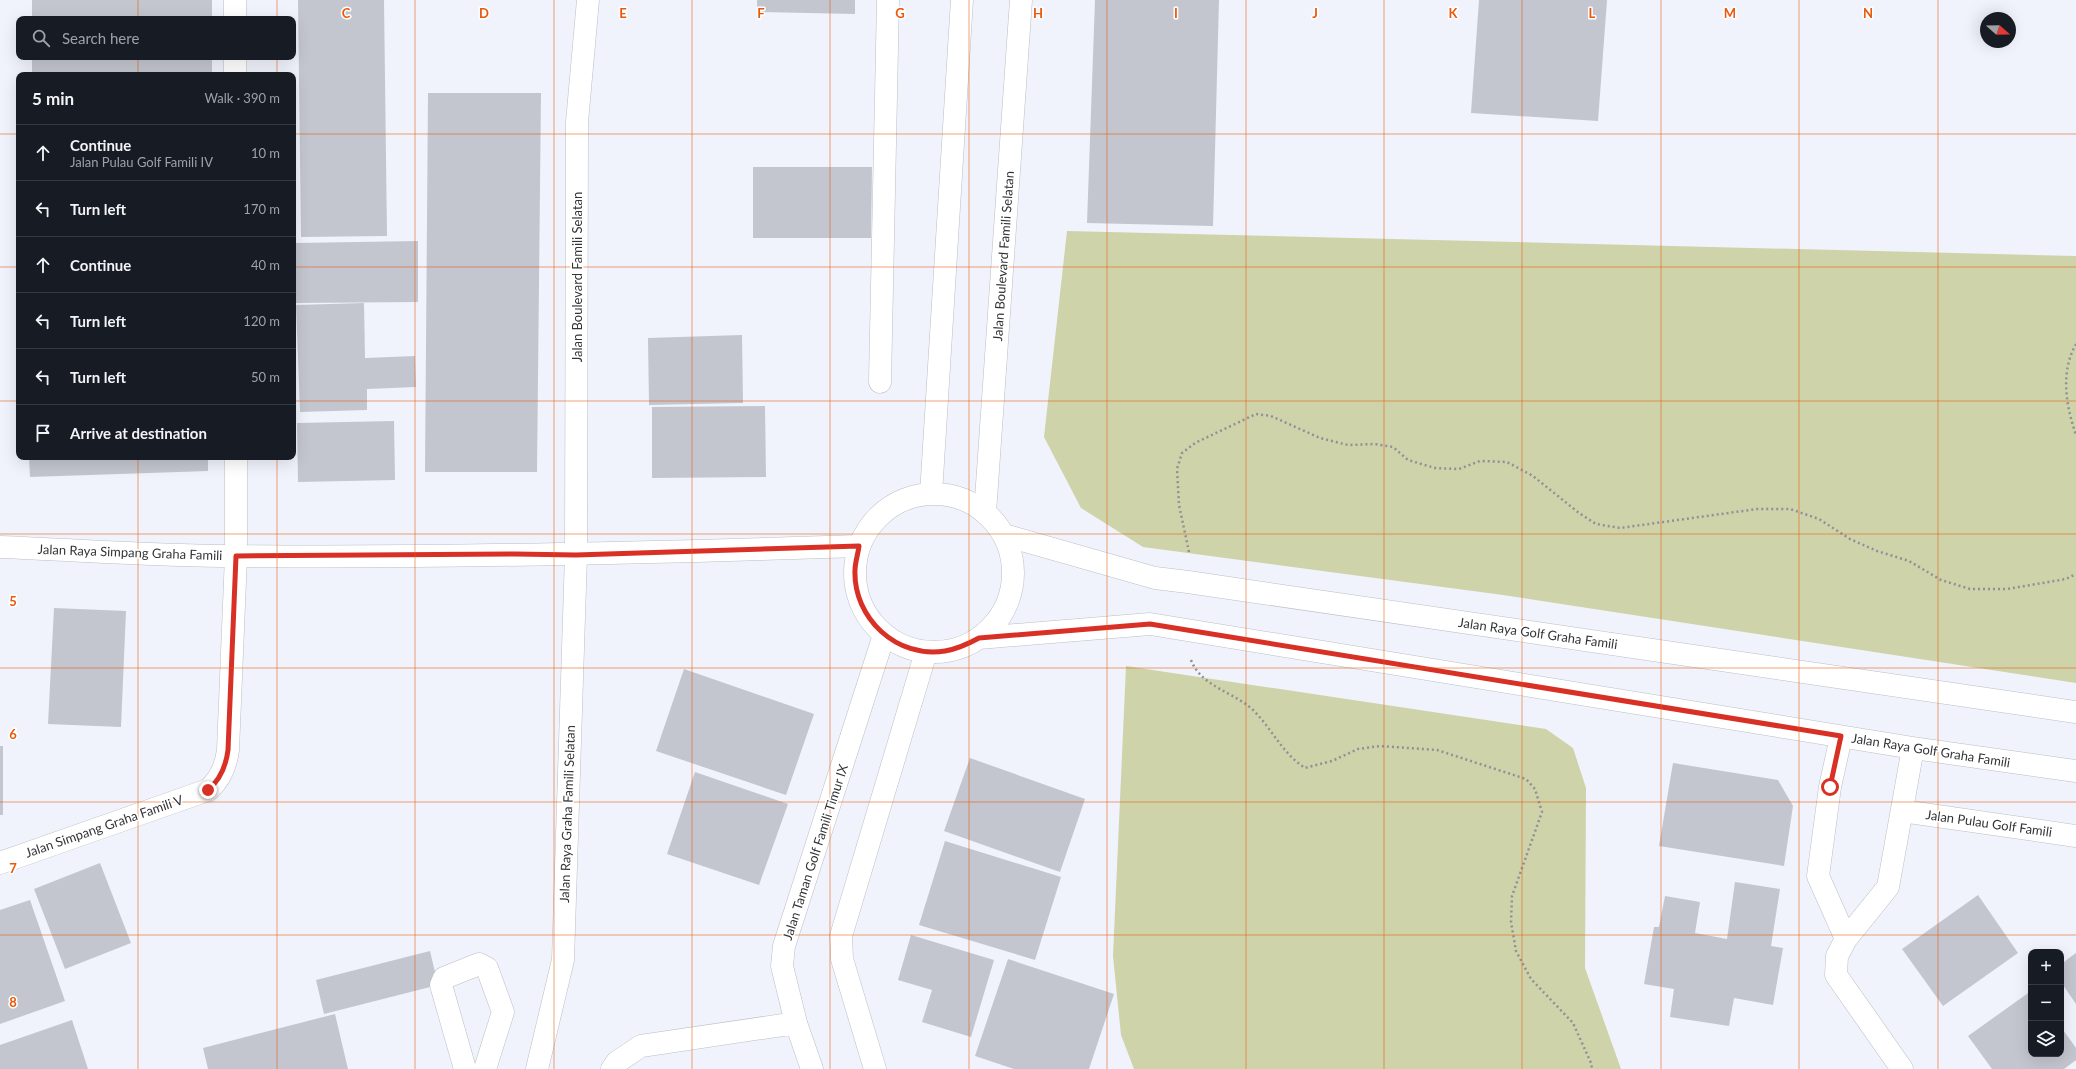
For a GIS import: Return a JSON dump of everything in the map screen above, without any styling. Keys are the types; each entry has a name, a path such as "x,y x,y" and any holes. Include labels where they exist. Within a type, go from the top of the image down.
{"street":[{"path":"235,0 235,16"},
{"name":"Jalan Boulevard Famili Selatan","path":"576,555 577,122 588,0"},
{"path":"880,382 888,0"},
{"path":"931,494 962,0"},
{"name":"Jalan Boulevard Famili Selatan","path":"985,512 1021,0"},
{"path":"235,60 235,72"},
{"name":"Jalan Simpang Graha Famili V","path":"0,863 208,790 216,783 223,772 228,750 236,556 236,460"},
{"path":"931,494 950,495 969,502 985,512 1004,535 1011,557 1012,580 1007,602 995,622 979,638 962,646 944,651 926,652 904,647 884,635 868,617 858,595 854,570 859,546 870,525 887,509 908,498 931,494"},
{"name":"Jalan Raya Golf Graha Famili","path":"1004,535 1155,578 2076,712"},
{"name":"Jalan Raya Simpang Graha Famili","path":"0,547 236,556 507,554 576,555 859,546"},
{"name":"Jalan Raya Graha Famili Selatan","path":"537,1069 563,960 576,555"},
{"name":"Jalan Raya Golf Graha Famili","path":"979,638 1150,624 1913,748 2076,771"},
{"name":"Jalan Taman Golf Famili Timur IX","path":"812,1069 796,1022 782,966 784,946 884,635"},
{"path":"874,1069 842,959 841,936 926,652"},
{"path":"1841,736 1830,787 1818,876 1846,939"},
{"path":"1902,1069 1836,975 1837,956 1846,939 1888,887 1913,748"},
{"name":"Jalan Pulau Golf Famili","path":"1902,811 2076,836"},
{"path":"466,1069 441,985 444,978 479,964 487,968 503,1012 485,1069"},
{"path":"612,1069 617,1062 641,1046 796,1022"}],"path":[{"path":"2076,344 2066,374 2068,403 2076,435"}],"green space":[{"path":"1067,231 2076,256 2076,683 1503,595 1143,547 1081,508 1044,437"},
{"path":"1126,666 1546,729 1573,748 1586,788 1585,968 1621,1069 1134,1069 1121,1035 1113,956"}],"building":[{"path":"32,0 212,0 212,16 32,16"},
{"path":"298,0 384,0 387,236 301,237"},
{"path":"757,0 855,0 855,14 757,12"},
{"path":"1095,0 1219,0 1213,226 1087,223"},
{"path":"1479,0 1607,0 1598,121 1471,113"},
{"path":"32,60 212,60 212,72 32,72"},
{"path":"428,93 541,93 537,472 425,472"},
{"path":"753,167 872,167 871,238 753,238"},
{"path":"418,241 418,302 296,303 296,243"},
{"path":"364,303 365,358 415,356 416,387 367,389 367,410 300,412 296,305"},
{"path":"742,335 743,403 649,405 648,338"},
{"path":"765,406 766,477 652,478 652,407"},
{"path":"394,421 395,480 298,482 297,423"},
{"path":"29,460 208,460 208,471 30,477"},
{"path":"54,608 126,611 121,727 48,724"},
{"path":"684,669 814,714 786,795 656,751"},
{"path":"0,746 3,746 3,815 0,815"},
{"path":"970,758 1085,799 1060,872 944,831"},
{"path":"1673,763 1778,780 1793,806 1784,866 1659,846"},
{"path":"695,772 788,804 759,885 667,854"},
{"path":"945,841 1061,877 1035,960 919,925"},
{"path":"100,863 131,943 65,969 34,889"},
{"path":"1735,882 1780,889 1771,946 1783,948 1773,1005 1734,998 1729,1026 1670,1017 1674,989 1644,984 1654,927 1659,927 1665,896 1700,902 1695,933 1727,939"},
{"path":"1978,895 2018,953 1943,1006 1902,949"},
{"path":"30,900 65,1001 0,1024 0,910"},
{"path":"911,935 994,960 971,1037 922,1022 932,990 898,980"},
{"path":"430,951 438,985 324,1014 316,980"},
{"path":"2076,953 2076,1004 2064,986 2064,962"},
{"path":"1008,959 1114,994 1089,1069 1014,1069 975,1056"},
{"path":"2028,993 2028,1057 2064,1057 2064,1031 2076,1048 2076,1060 2064,1069 1992,1069 1968,1036"},
{"path":"335,1014 348,1069 208,1069 203,1048"},
{"path":"72,1020 88,1069 0,1069 0,1045"}],"route":[{"path":"208,790 216,783 223,772 227,760 236,556 576,555 859,546 854,570 858,595 868,617 884,635 904,647 926,652 944,651 962,646 979,638 1150,624 1186,629 1841,736 1830,787"}]}
